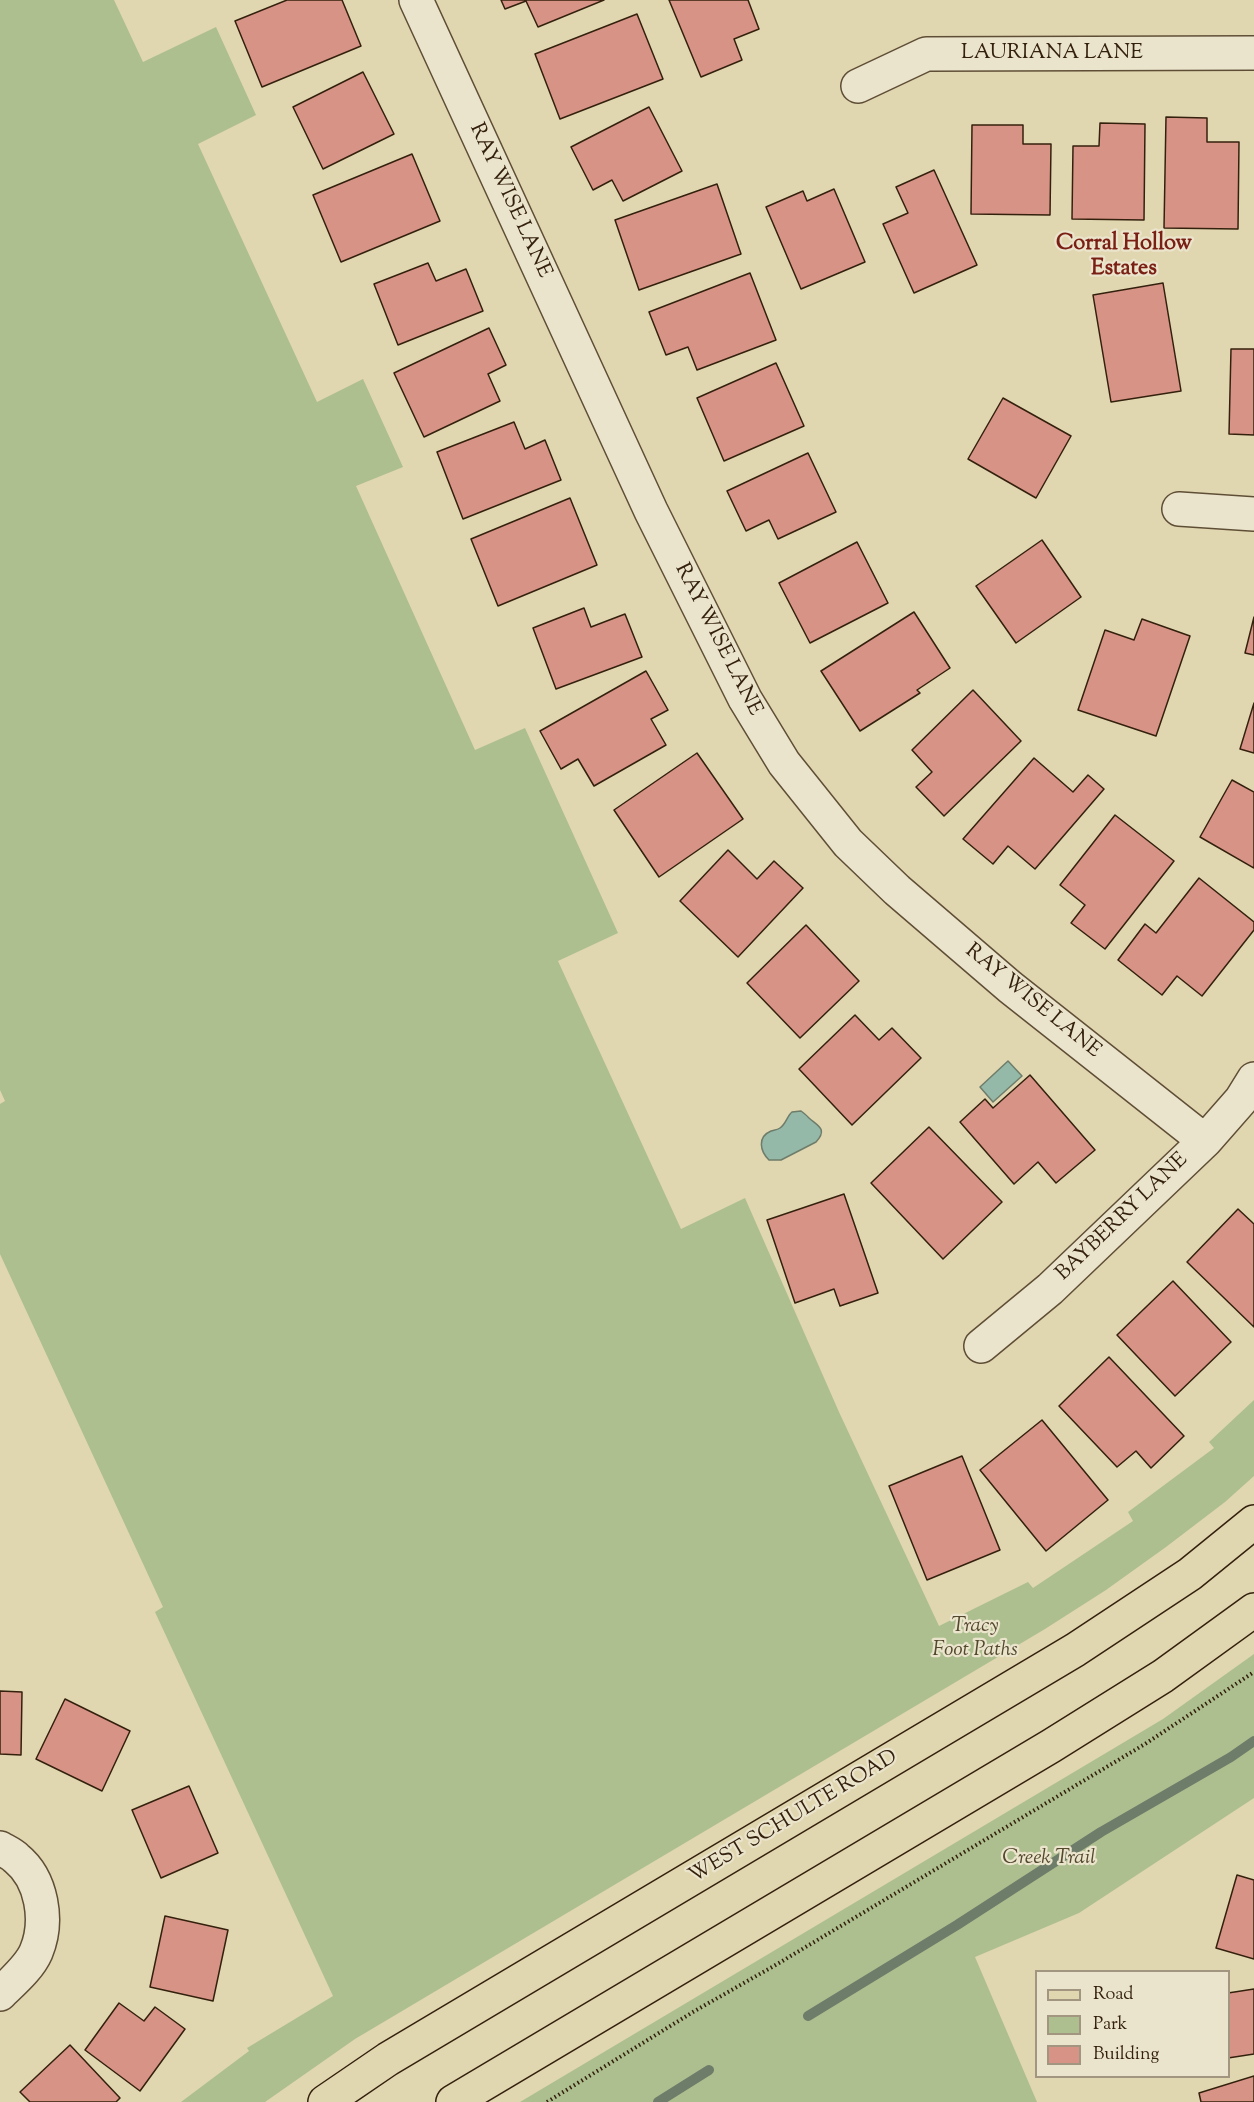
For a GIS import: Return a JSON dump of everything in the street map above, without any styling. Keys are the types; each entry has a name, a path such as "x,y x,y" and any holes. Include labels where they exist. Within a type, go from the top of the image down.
{"main road":[{"name":"WEST SCHULTE ROAD","path":"325,2102 388,2059 1075,1650 1190,1574 1254,1522"},
{"path":"453,2102 1051,1746 1163,1676 1254,1610"}],"street":[{"name":"RAY WISE LANE","path":"416,0 651,511 745,699 784,763 848,843 897,890 1010,987 1205,1141"},
{"name":"LAURIANA LANE","path":"858,86 926,54 1254,53"},
{"path":"1179,508 1254,514"},
{"name":"BAYBERRY LANE","path":"981,1346 1050,1289 1205,1141 1241,1100 1254,1079"},
{"path":"0,1848 16,1857 31,1874 42,1902 42,1930 36,1953 21,1973 0,1994"}],"path":[{"path":"547,2102 693,2012 1145,1744 1254,1672"}],"green space":[{"name":"Tracy Foot Paths","path":"0,0 114,0 143,62 216,27 256,115 198,144 317,402 363,379 403,467 356,486 475,750 525,728 618,933 558,961 681,1229 745,1198 839,1412 939,1626 1028,1582 1033,1588 1133,1521 1128,1512 1214,1448 1209,1442 1254,1400 1254,1476 1225,1502 1106,1590 1045,1629 355,2039 265,2102 181,2102 249,2051 247,2048 333,1996 155,1612 163,1607 0,1254 0,1104 5,1101 0,1090"},
{"name":"Creek Trail","path":"1254,1654 1254,1798 1079,1913 975,1957 1037,2102 520,2102 1163,1719"}],"shaded area":[{"path":"1008,1061 1022,1076 993,1102 980,1087"},
{"path":"801,1111 820,1128 820,1138 781,1160 769,1160 762,1148 762,1140 771,1131 782,1126 792,1112"}],"building":[{"path":"287,0 342,0 361,46 262,87 235,21"},
{"path":"501,0 604,0 538,27 526,1 505,9"},
{"path":"669,0 748,0 759,29 734,39 742,60 701,77"},
{"path":"637,14 663,79 560,119 535,54"},
{"path":"363,72 394,134 323,169 293,107"},
{"path":"649,107 682,171 623,201 612,180 593,190 571,147"},
{"path":"1166,117 1207,118 1207,142 1239,142 1238,229 1164,228"},
{"path":"1100,123 1145,124 1144,220 1072,219 1073,146 1099,146"},
{"path":"972,125 1023,125 1023,144 1051,144 1050,215 971,214"},
{"path":"412,154 440,221 341,262 313,195"},
{"path":"934,170 977,265 914,293 883,224 908,213 896,187"},
{"path":"717,184 741,254 639,290 615,220"},
{"path":"834,189 865,262 801,289 766,207 803,191 807,201"},
{"path":"428,263 436,281 466,269 483,311 398,345 374,284"},
{"path":"750,273 776,340 697,370 688,347 666,355 649,312"},
{"path":"1163,283 1181,391 1111,402 1093,295"},
{"path":"489,328 506,365 488,374 500,401 424,437 394,373"},
{"path":"1231,349 1254,349 1254,435 1229,434"},
{"path":"776,363 804,426 724,461 697,398"},
{"path":"1003,398 1071,436 1036,498 968,459"},
{"path":"514,422 525,449 545,440 561,480 463,519 437,452"},
{"path":"808,453 836,512 778,539 769,520 746,531 727,491"},
{"path":"570,498 597,565 498,606 471,539"},
{"path":"1042,540 1081,597 1016,643 976,586"},
{"path":"857,542 888,603 810,643 779,583"},
{"path":"584,608 591,627 625,614 642,657 556,689 533,628"},
{"path":"914,612 950,668 917,690 920,693 860,731 821,671"},
{"path":"1254,617 1254,655 1245,653"},
{"path":"1142,619 1190,636 1156,736 1078,710 1105,630 1134,640"},
{"path":"646,671 668,710 651,719 666,745 594,786 578,759 561,769 540,731"},
{"path":"973,690 1021,741 944,816 916,787 932,772 912,750"},
{"path":"1254,703 1254,753 1240,749"},
{"path":"697,753 743,819 659,877 614,810"},
{"path":"1034,758 1073,792 1088,775 1104,789 1035,869 1008,846 993,864 963,839"},
{"path":"1232,780 1254,792 1254,868 1200,837"},
{"path":"1115,815 1174,861 1105,949 1071,923 1085,905 1060,885"},
{"path":"728,850 757,879 774,861 803,888 738,957 680,901"},
{"path":"1199,878 1254,922 1254,930 1202,996 1177,976 1162,995 1118,960 1145,924 1156,933"},
{"path":"806,925 859,981 800,1038 747,983"},
{"path":"855,1015 879,1040 892,1028 921,1058 852,1125 799,1069"},
{"path":"1030,1075 1095,1150 1056,1183 1038,1162 1014,1184 960,1122 985,1099 993,1108"},
{"path":"929,1127 1002,1202 943,1259 871,1183"},
{"path":"844,1194 878,1293 840,1306 834,1289 795,1303 767,1220"},
{"path":"1238,1209 1254,1224 1254,1327 1187,1262"},
{"path":"1173,1281 1231,1342 1175,1396 1117,1335"},
{"path":"1109,1357 1184,1436 1151,1468 1136,1451 1117,1467 1059,1406"},
{"path":"1042,1420 1108,1500 1046,1551 980,1470"},
{"path":"962,1456 1000,1550 927,1580 889,1486"},
{"path":"0,1691 22,1692 21,1755 0,1754"},
{"path":"65,1699 130,1731 102,1791 36,1759"},
{"path":"189,1786 218,1853 161,1878 132,1810"},
{"path":"1237,1875 1254,1880 1254,1959 1216,1948"},
{"path":"165,1916 228,1930 213,2001 150,1987"},
{"path":"1254,1989 1254,2054 1230,2058 1230,1993"},
{"path":"119,2003 144,2021 155,2007 185,2029 140,2091 85,2050"},
{"path":"70,2045 120,2098 116,2102 30,2102 20,2092"},
{"path":"1254,2076 1254,2102 1201,2102 1199,2093"}],"waterway":[{"path":"808,2016 957,1925 1101,1832 1231,1757 1254,1741"},
{"path":"658,2102 709,2070"}],"district":[{"name":"Corral Hollow Estates","path":"1124,258"}]}
